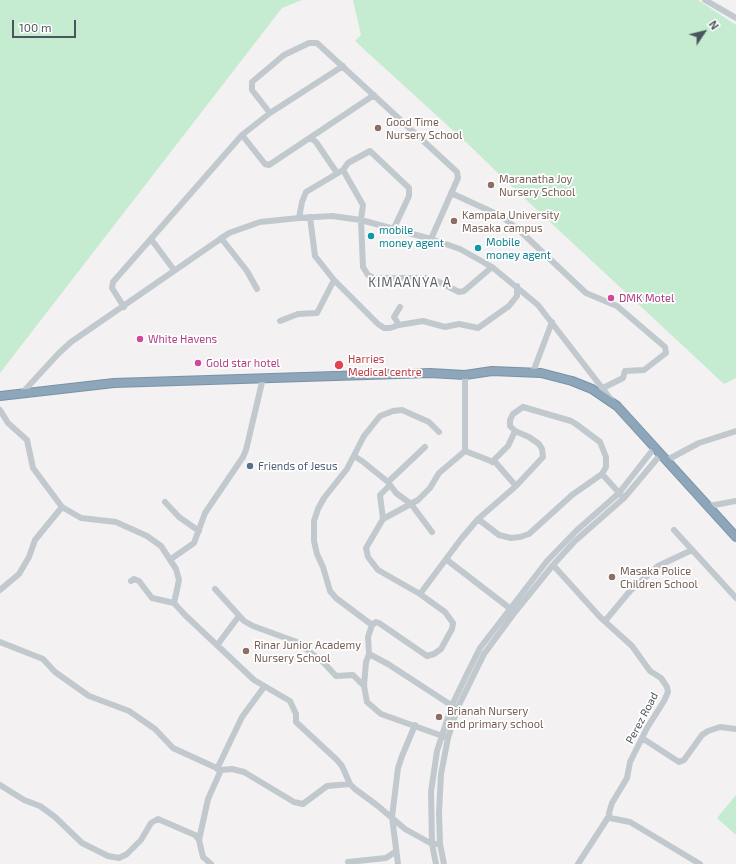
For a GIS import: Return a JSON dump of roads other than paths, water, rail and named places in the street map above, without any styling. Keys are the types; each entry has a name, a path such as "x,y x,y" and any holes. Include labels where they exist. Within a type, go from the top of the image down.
{"highway":[{"path":"0,396 23,392 114,383 430,373 464,375 492,371 533,372 572,381 592,389 616,406 736,537"}],"street":[{"path":"705,0 736,18"},
{"path":"270,113 254,93 251,86 252,82 284,56 313,42 343,66 455,169 458,178 431,239"},
{"path":"124,307 112,288 113,282 242,136 270,113 343,66"},
{"path":"242,136 268,165 314,138 374,95"},
{"path":"314,138 362,202 361,220 363,267 364,271 370,277 425,278 439,282 458,292 464,291 492,267"},
{"path":"299,218 302,202 306,192 340,172 348,163 370,151 408,186 410,190 409,196 394,228"},
{"path":"451,193 501,216 519,230 586,294 617,306 665,347 666,353 644,370 625,371 622,378 603,388"},
{"path":"23,392 71,342 124,307 221,238 249,225 299,218 332,216 361,220 431,239 460,249 492,267 527,294 552,322 616,406"},
{"path":"310,217 316,256 334,280 378,324 384,328 423,321 445,327 459,324 478,328 501,312 517,296 527,294"},
{"path":"221,238 247,271 257,290"},
{"path":"151,239 174,270"},
{"path":"280,321 298,314 318,313 334,280"},
{"path":"517,286 517,296"},
{"path":"399,325 394,317 400,307"},
{"path":"533,372 552,322"},
{"path":"448,738 376,711 367,702 364,686 366,662 369,654 368,637 372,625 379,622 423,655 427,656 434,654 445,643 452,629 453,623 445,612 420,594 378,570 368,557 366,548 383,519 411,504 425,494 439,474 465,451 464,375"},
{"path":"171,559 194,543 205,513 246,450 263,378"},
{"path":"420,594 447,560 461,539 478,519 516,486 543,457 542,449 539,444 529,437 515,431 510,426 510,420 517,410 523,407 571,421 600,442 604,448 606,467 602,474 572,495 529,534 511,538 500,535 478,519"},
{"path":"0,410 8,423 27,440 33,468 62,507 81,518 111,520 156,542 171,559 178,576 174,603"},
{"path":"372,625 336,598 330,591 314,541 314,522 318,509 324,498 347,469 371,426 380,416 393,411 402,410 415,414 429,422 439,432"},
{"path":"492,462 508,446 515,431"},
{"path":"436,864 432,844 431,792 441,735 484,654 512,610 547,561 576,531 621,495 664,457 699,442 736,431"},
{"path":"383,519 379,503 380,496 389,484 425,447"},
{"path":"512,610 552,566 621,495 655,447"},
{"path":"465,451 492,462 502,469 516,486"},
{"path":"354,456 389,484 396,493 411,504 432,532"},
{"path":"602,474 621,495"},
{"path":"709,506 736,501"},
{"path":"165,502 179,517 199,532"},
{"path":"0,590 19,574 29,558 35,540 62,507"},
{"path":"674,530 736,598"},
{"path":"604,621 630,591 658,566 692,550"},
{"path":"447,560 512,610"},
{"name":"Perez Road","path":"552,566 604,621 632,646 650,671 661,678 667,686 668,692 630,762 627,778 610,808 609,816 578,864"},
{"path":"131,581 134,579 139,581 152,598 174,603 264,687 290,701 296,714 296,722 338,760 350,784 405,829 432,844 440,844"},
{"path":"215,589 239,616 253,626 297,642 324,663 336,676 353,675 364,686"},
{"path":"218,644 239,616"},
{"path":"0,642 43,659 55,672 89,696 129,711 155,729 173,748 219,770 232,769 244,772 275,792 302,804 325,787 350,784"},
{"path":"369,654 388,664 455,707"},
{"path":"211,864 203,856 199,840 208,799 242,717 264,687"},
{"path":"444,864 440,844 438,812 441,774 455,707"},
{"path":"398,864 395,852 392,817 398,768 415,725"},
{"path":"642,738 679,762 684,760 702,735 708,731 720,727 736,729"},
{"path":"0,785 24,800 40,806 55,817 76,838 89,847 118,861 137,845 151,822 158,819 193,833 199,840"},
{"path":"609,816 612,819 622,819 630,822 700,864"},
{"path":"348,862 386,858 395,852"}],"place":[{"name":"Good Time Nursery School","path":"378,128"},
{"name":"Maranatha Joy Nursery School","path":"491,185"},
{"name":"Kampala University Masaka campus","path":"454,221"},
{"name":"mobile money agent","path":"371,236"},
{"name":"Mobile money agent","path":"478,248"},
{"name":"DMK Motel","path":"611,298"},
{"name":"White Havens","path":"140,339"},
{"name":"Gold star hotel","path":"198,363"},
{"name":"Harries Medical centre","path":"339,365"},
{"name":"Friends of Jesus","path":"250,466"},
{"name":"Masaka Police Children School","path":"612,577"},
{"name":"Rinar Junior Academy Nursery School","path":"246,651"},
{"name":"Brianah Nursery and primary school","path":"439,717"}],"district":[{"name":"KIMAANYA A","path":"410,283"}]}
